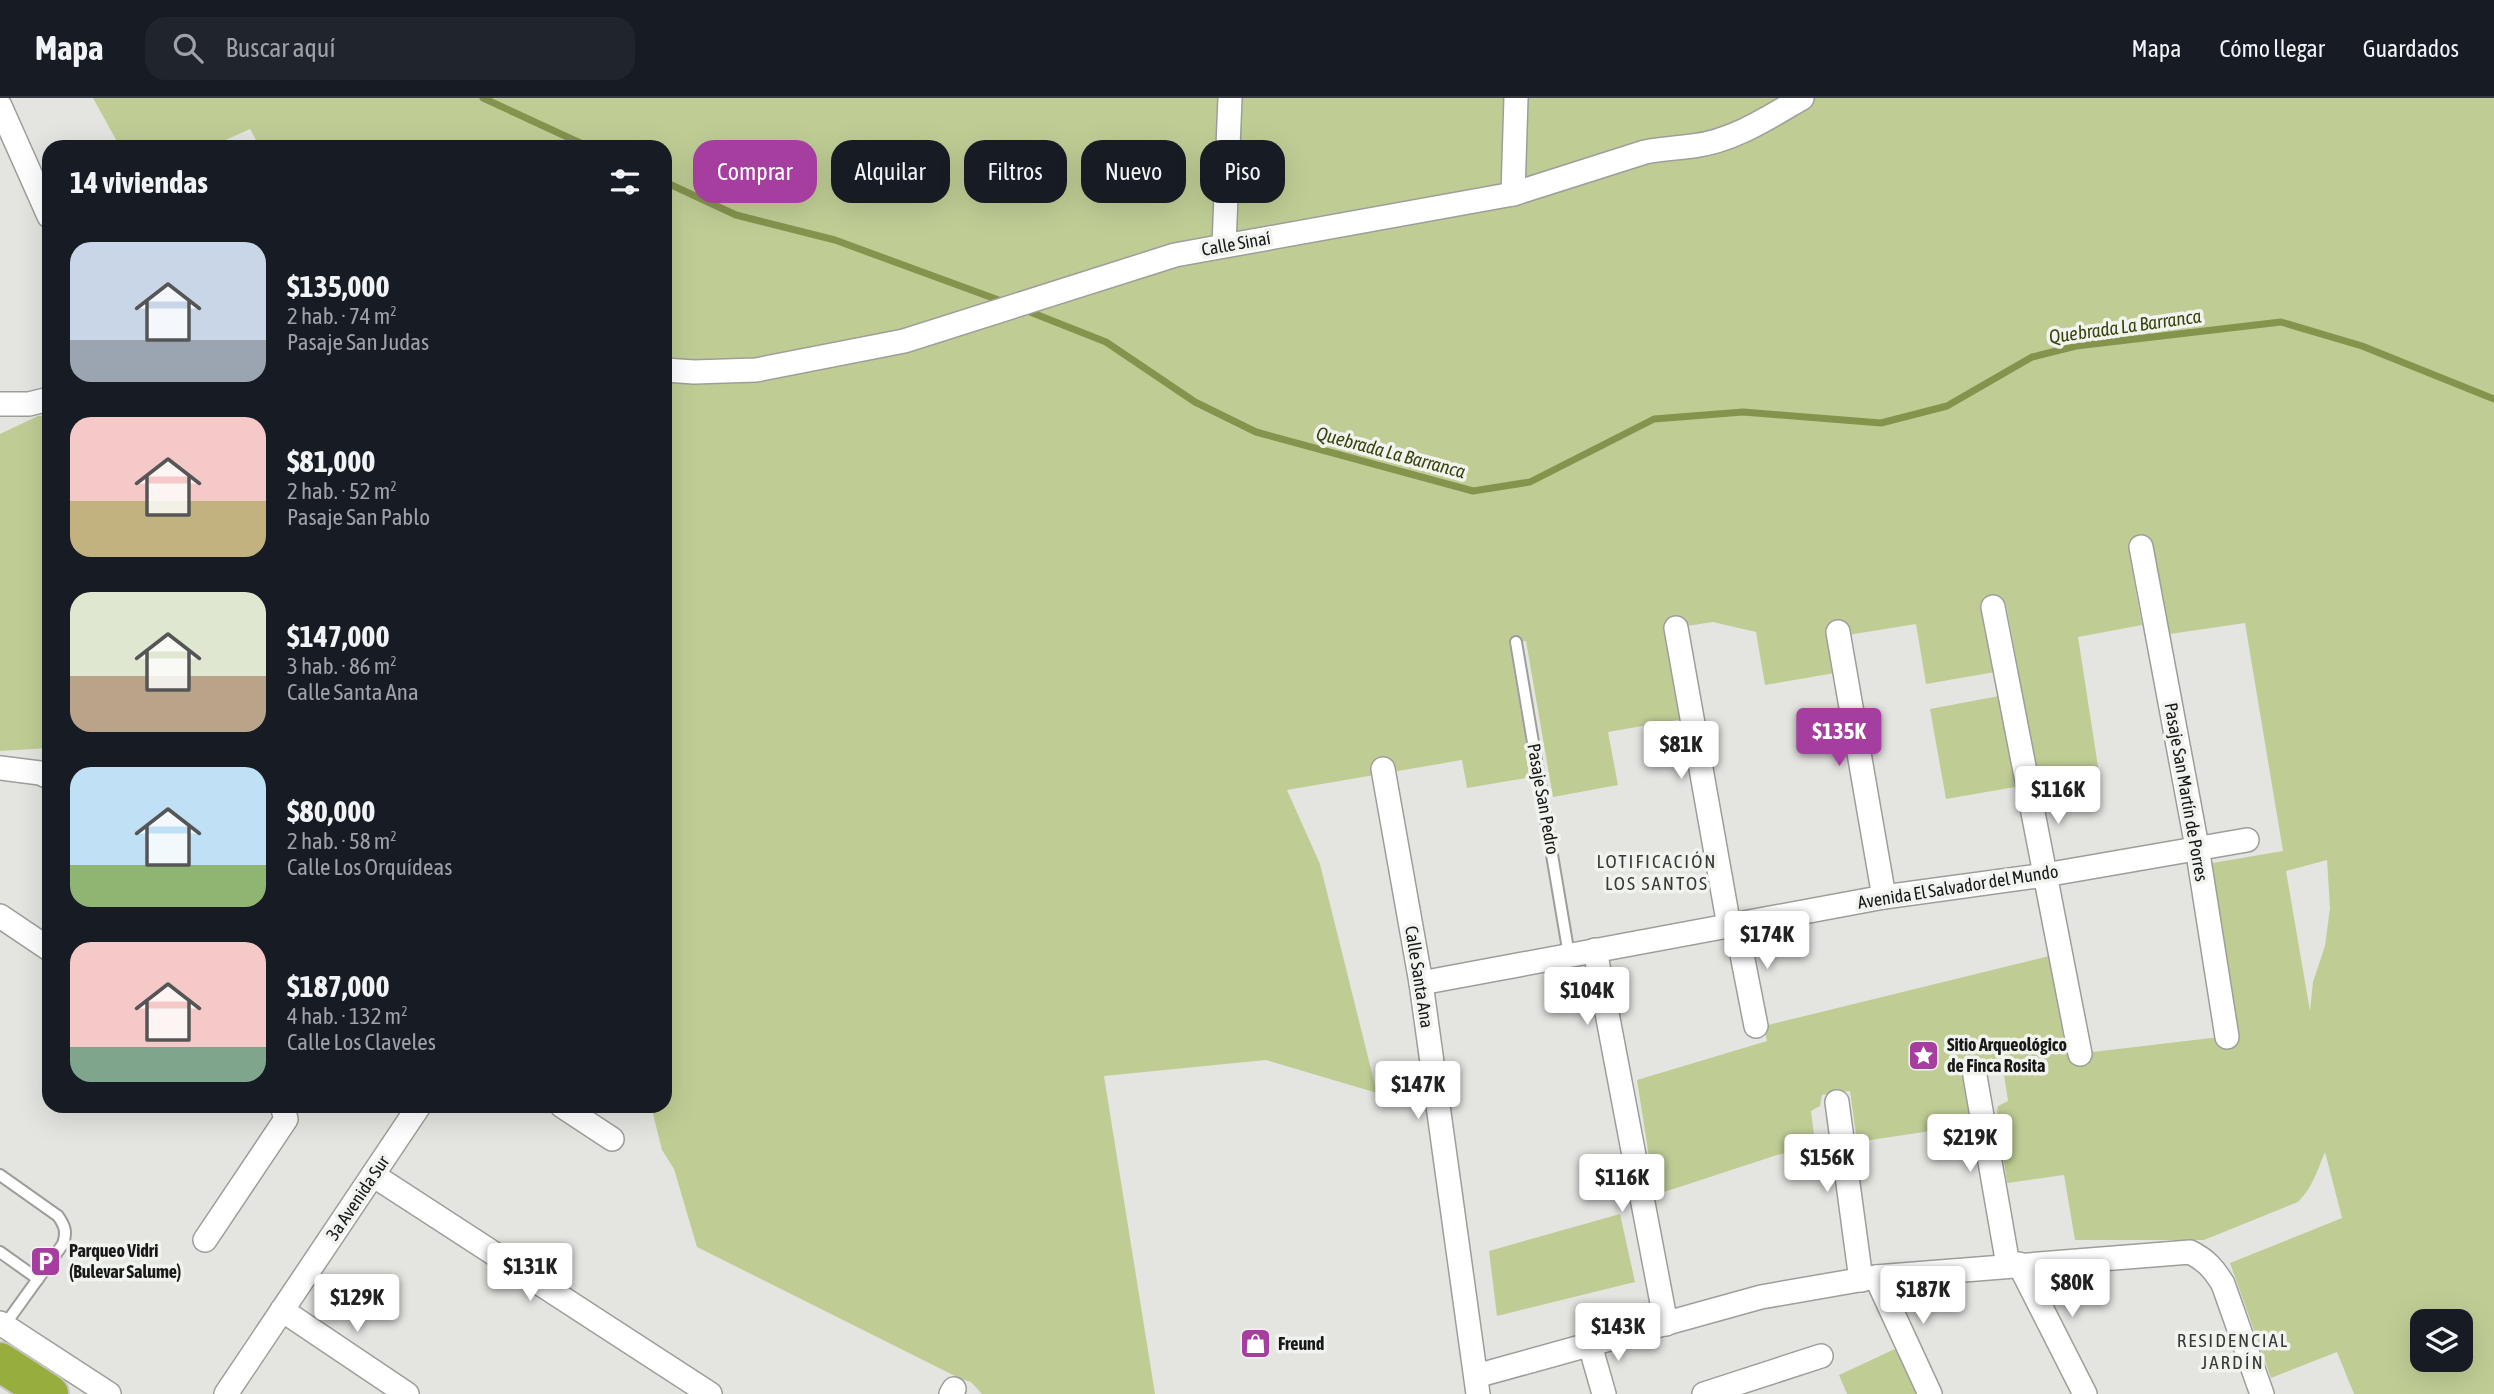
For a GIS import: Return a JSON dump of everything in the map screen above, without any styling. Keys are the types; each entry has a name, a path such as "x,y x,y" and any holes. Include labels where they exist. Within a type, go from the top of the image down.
{"highway":[{"path":"1,1335 49,1394"}],"street":[{"path":"1224,245 1230,98"},
{"path":"1513,194 1516,98"},
{"name":"Calle Sinaí","path":"672,370 756,370 904,341 1175,255 1513,194 1645,152 1695,146 1758,125 1802,98"},
{"path":"0,106 42,200"},
{"path":"0,404 29,404 42,401"},
{"name":"Pasaje San Martín de Porres","path":"2141,547 2197,847 2227,1037"},
{"path":"1993,607 2080,1054"},
{"path":"1676,628 1732,925 1756,1026"},
{"path":"1838,632 1884,897"},
{"path":"0,768 42,774"},
{"name":"Calle Santa Ana","path":"1383,769 1421,983 1477,1385"},
{"name":"Avenida El Salvador del Mundo","path":"1421,983 1884,897 2045,875 2247,840"},
{"path":"0,916 42,944"},
{"path":"1595,950 1666,1324"},
{"path":"1975,1076 2014,1265 2085,1394"},
{"path":"1837,1102 1868,1279 1930,1394"},
{"path":"205,1240 286,1119 284,1113"},
{"name":"3a Avenida Sur","path":"226,1394 414,1113"},
{"path":"573,1113 612,1139"},
{"path":"373,1175 710,1394"},
{"path":"1477,1385 1590,1345 1760,1297 1868,1279 2175,1251 2190,1252 2214,1269 2223,1284 2262,1394"},
{"path":"282,1310 407,1394"},
{"path":"1,1335 109,1394"},
{"path":"1590,1345 1604,1394"},
{"path":"1704,1394 1821,1356"}],"lane":[{"name":"Pasaje San Pedro","path":"1516,642 1569,955"},
{"path":"0,1175 58,1216 65,1226 66,1234 63,1244 1,1335"},
{"path":"0,1252 38,1279"}],"green space":[{"path":"93,98 2494,98 2494,1394 2354,1394 2337,1352 2271,1378 2230,1263 2342,1218 2325,1152 2311,1185 2298,1202 2204,1240 2075,1240 2064,1175 2007,1183 1997,1112 1998,1106 2008,1101 2004,1075 1993,1073 1988,1065 1963,1070 1971,1125 1857,1142 1850,1091 1822,1095 1820,1106 1811,1111 1814,1135 1822,1135 1829,1144 1777,1155 1655,1195 1637,1080 1767,1041 1764,1026 2049,956 2067,1055 2237,1035 2212,863 2283,851 2245,623 2170,634 2154,554 2142,547 2129,552 2142,625 2078,637 2099,773 2039,783 2006,604 1993,607 1995,672 1926,684 1916,624 1848,635 1835,673 1765,685 1756,632 1713,622 1667,629 1683,719 1608,732 1618,785 1553,797 1526,641 1509,643 1532,777 1467,788 1462,760 1287,790 1320,864 1377,1093 1266,1060 1104,1076 1155,1394 982,1394 971,1382 697,1247 674,1169 662,1150 653,1113 672,1113 672,140 256,140 250,129 226,140 116,140","holes":["2327,860 2330,908 2325,946 2313,982 2310,1011 2286,871"]},
{"path":"42,416 42,748 0,751 0,434"},
{"path":"1999,696 2015,787 1946,799 1930,709"},
{"path":"1620,1214 1635,1282 1497,1316 1489,1251"},
{"path":"1897,1348 1918,1394 1847,1394 1839,1375"}],"waterway":[{"name":"Quebrada La Barranca","path":"483,98 574,140"},
{"name":"Quebrada La Barranca","path":"672,185 736,215 835,240 1004,302"},
{"name":"Quebrada La Barranca","path":"1025,310 1106,342 1195,402 1256,432 1473,491 1530,482 1654,419 1743,412 1881,423 1947,406 2032,357 2076,346 2281,322 2362,346 2494,399"}],"place":[{"name":"Sitio Arqueológico de Finca Rosita","path":"1924,1055"},
{"name":"Parqueo Vidri (Bulevar Salume)","path":"46,1261"},
{"name":"Freund","path":"1255,1344"}],"district":[{"name":"LOTIFICACIÓN LOS SANTOS","path":"1657,872"},
{"name":"RESIDENCIAL JARDÍN","path":"2233,1351"}]}
